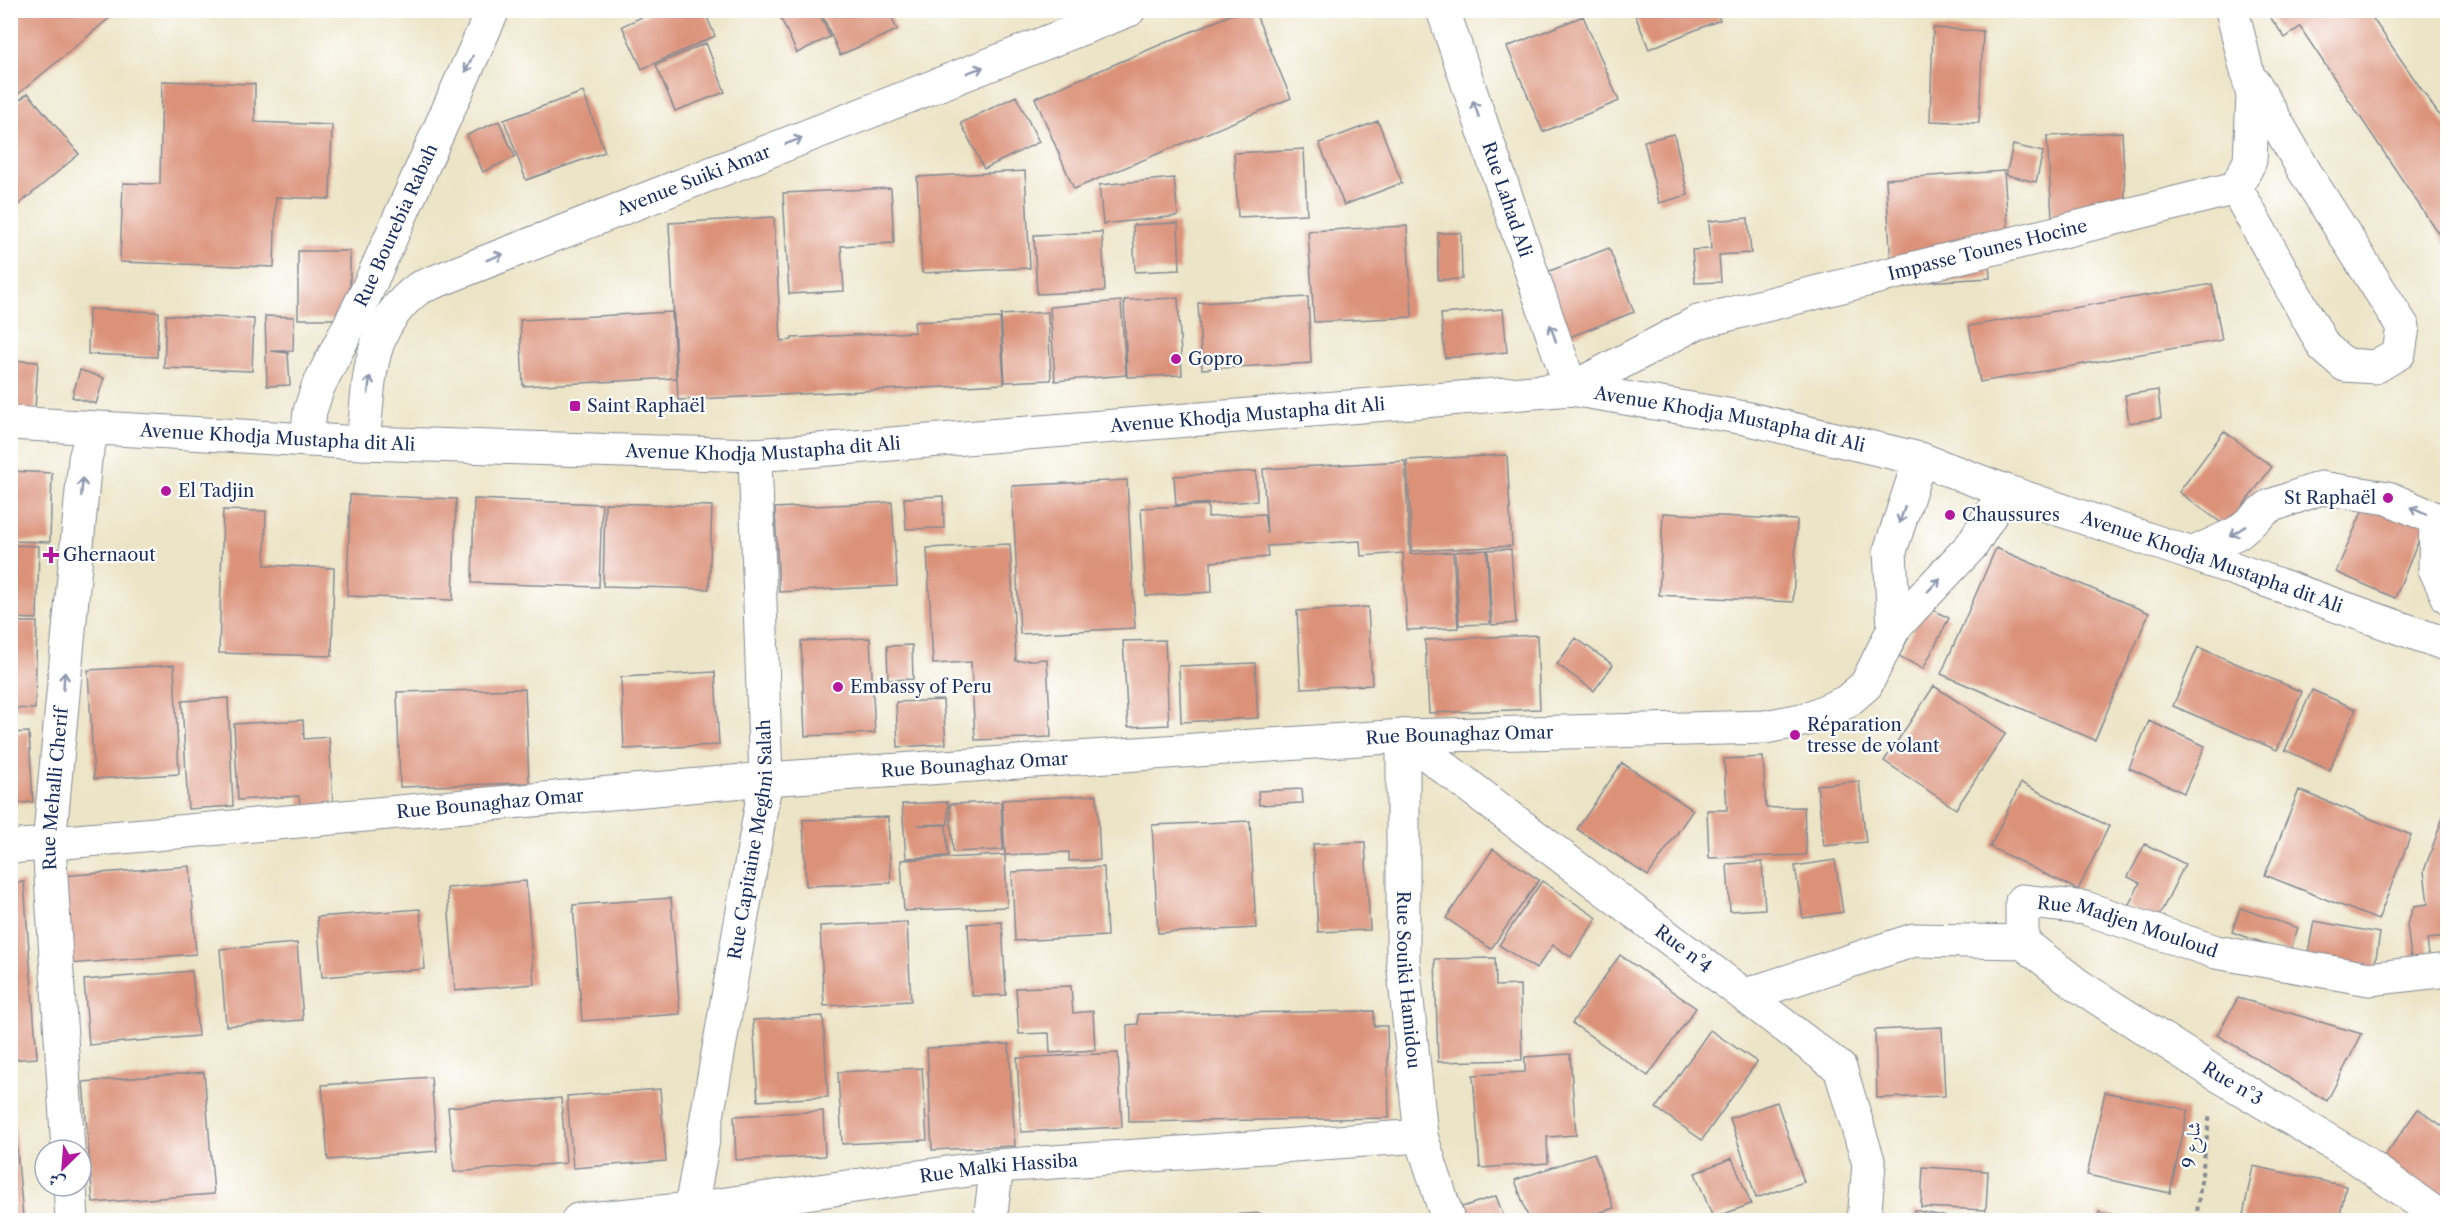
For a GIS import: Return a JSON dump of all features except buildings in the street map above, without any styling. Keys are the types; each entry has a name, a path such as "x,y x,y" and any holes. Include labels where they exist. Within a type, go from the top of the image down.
{"street":[{"name":"Rue Bourebia Rabah","path":"307,440 313,399 365,295 493,10"},
{"name":"Avenue Suiki Amar","path":"363,443 372,362 378,337 391,314 419,288 1129,10"},
{"name":"Rue Lahad Ali","path":"1443,10 1571,389"},
{"path":"2232,10 2247,72 2253,96 2250,161 2236,188 2324,347 2345,365 2376,367 2399,353 2403,327 2305,172 2247,72"},
{"name":"Impasse Tounes Hocine","path":"1571,389 1698,322 2236,188"},
{"path":"365,295 391,314"},
{"name":"Avenue Khodja Mustapha dit Ali","path":"10,423 363,443 755,455 1571,389 1745,418 1920,459 2005,492 2192,554 2448,645"},
{"name":"Rue Mehalli Cherif","path":"67,1138 49,844 85,459 93,429"},
{"name":"Rue Capitaine Meghni Salah","path":"690,1215 766,779 755,455"},
{"path":"1894,628 1890,552 1920,459"},
{"path":"2192,554 2237,532 2270,506 2321,488 2388,498 2436,519 2435,569 2448,597"},
{"path":"1894,628 1972,545 2005,492"},
{"name":"Rue Bounaghaz Omar","path":"10,847 766,779 1403,736 1765,727 1807,719 1846,702 1866,685 1894,628"},
{"name":"Rue n°4","path":"1403,736 1746,994 1840,1068 1869,1164 1864,1221"},
{"name":"Rue Souiki Hamidou","path":"1403,736 1403,962 1421,1137 1448,1221"},
{"name":"Rue Madjen Mouloud","path":"2022,942 2022,901 2085,908 2216,951 2369,979 2448,970"},
{"path":"1746,994 1914,940 2022,942"},
{"name":"Rue n°3","path":"2022,942 2079,986 2215,1073 2362,1161 2444,1221"},
{"name":"Rue Malki Hassiba","path":"578,1221 690,1215 997,1166 1421,1137"},
{"path":"990,1221 997,1166"},
{"path":"71,1198 72,1221"}],"path":[{"name":"شارع 9","path":"2196,1221 2215,1073"}],"place":[{"name":"Gopro","path":"1176,359"},
{"name":"Saint Raphaël","path":"575,406"},
{"name":"El Tadjin","path":"166,491"},
{"name":"St Raphaël","path":"2388,498"},
{"name":"Chaussures","path":"1950,515"},
{"name":"Ghernaout","path":"51,555"},
{"name":"Embassy of Peru","path":"838,687"},
{"name":"Réparation tresse de volant","path":"1795,735"}]}
